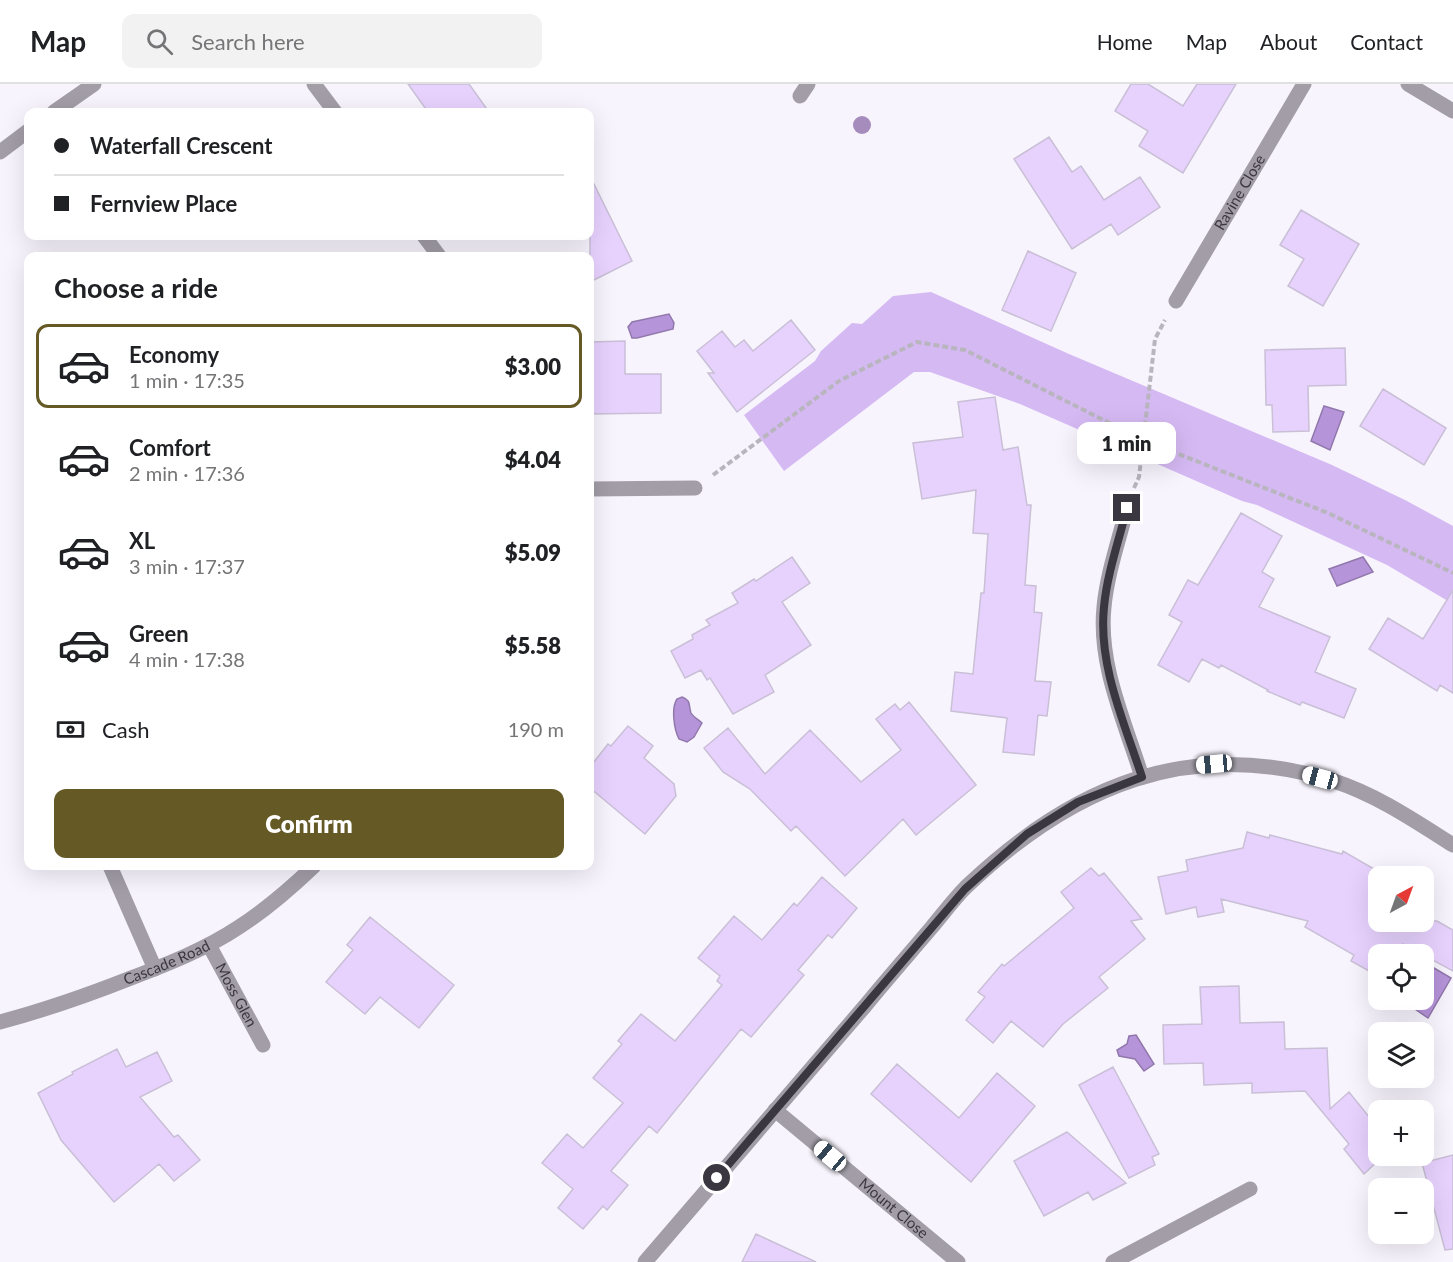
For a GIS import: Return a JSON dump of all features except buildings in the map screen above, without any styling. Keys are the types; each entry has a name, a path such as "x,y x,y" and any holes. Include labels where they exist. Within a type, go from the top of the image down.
{"street":[{"path":"60,108 94,84"},
{"path":"314,84 332,108"},
{"name":"Ravine Close","path":"1176,301 1304,84"},
{"path":"1408,84 1453,111"},
{"path":"0,152 24,134"},
{"path":"594,489 695,488"},
{"path":"1127,508 1104,605 1104,639 1111,682 1142,777"},
{"path":"645,1262 965,889 1027,834 1078,802 1142,777 1168,770 1214,764 1275,767 1335,782 1364,793 1453,845"},
{"path":"112,870 155,969"},
{"name":"Cascade Road","path":"0,1022 75,1000 209,945 239,928 276,901 310,870"},
{"name":"Moss Glen","path":"209,945 262,1045"},
{"name":"Mount Close","path":"775,1110 958,1262"},
{"path":"1113,1262 1250,1189"}],"path":[{"path":"1127,508 1138,477 1155,339 1176,301"},
{"path":"695,488 839,381 917,342 965,350 1143,440 1328,513 1453,573"}],"shaded area":[{"path":"931,292 1069,354 1332,465 1453,526 1453,604 1387,565 1257,505 1242,501 1020,404 930,372 914,372 784,471 744,415 815,361 821,351 852,323 862,324 893,296"},
{"path":"669,314 674,323 673,329 632,338 628,327 632,322"},
{"path":"1324,406 1344,412 1330,450 1311,441"},
{"path":"1363,557 1373,572 1337,586 1329,569"},
{"path":"682,697 688,702 692,714 702,723 694,737 687,742 679,739 674,719 675,703"},
{"path":"1434,968 1451,978 1434,1008"},
{"path":"1416,1010 1433,1010 1428,1018"},
{"path":"1136,1035 1154,1064 1144,1071 1135,1059 1119,1056 1117,1050 1127,1044 1129,1036"}],"route":[{"path":"717,1178 965,889 1027,834 1078,802 1142,777 1111,682 1103,622 1107,589 1127,508"}]}
